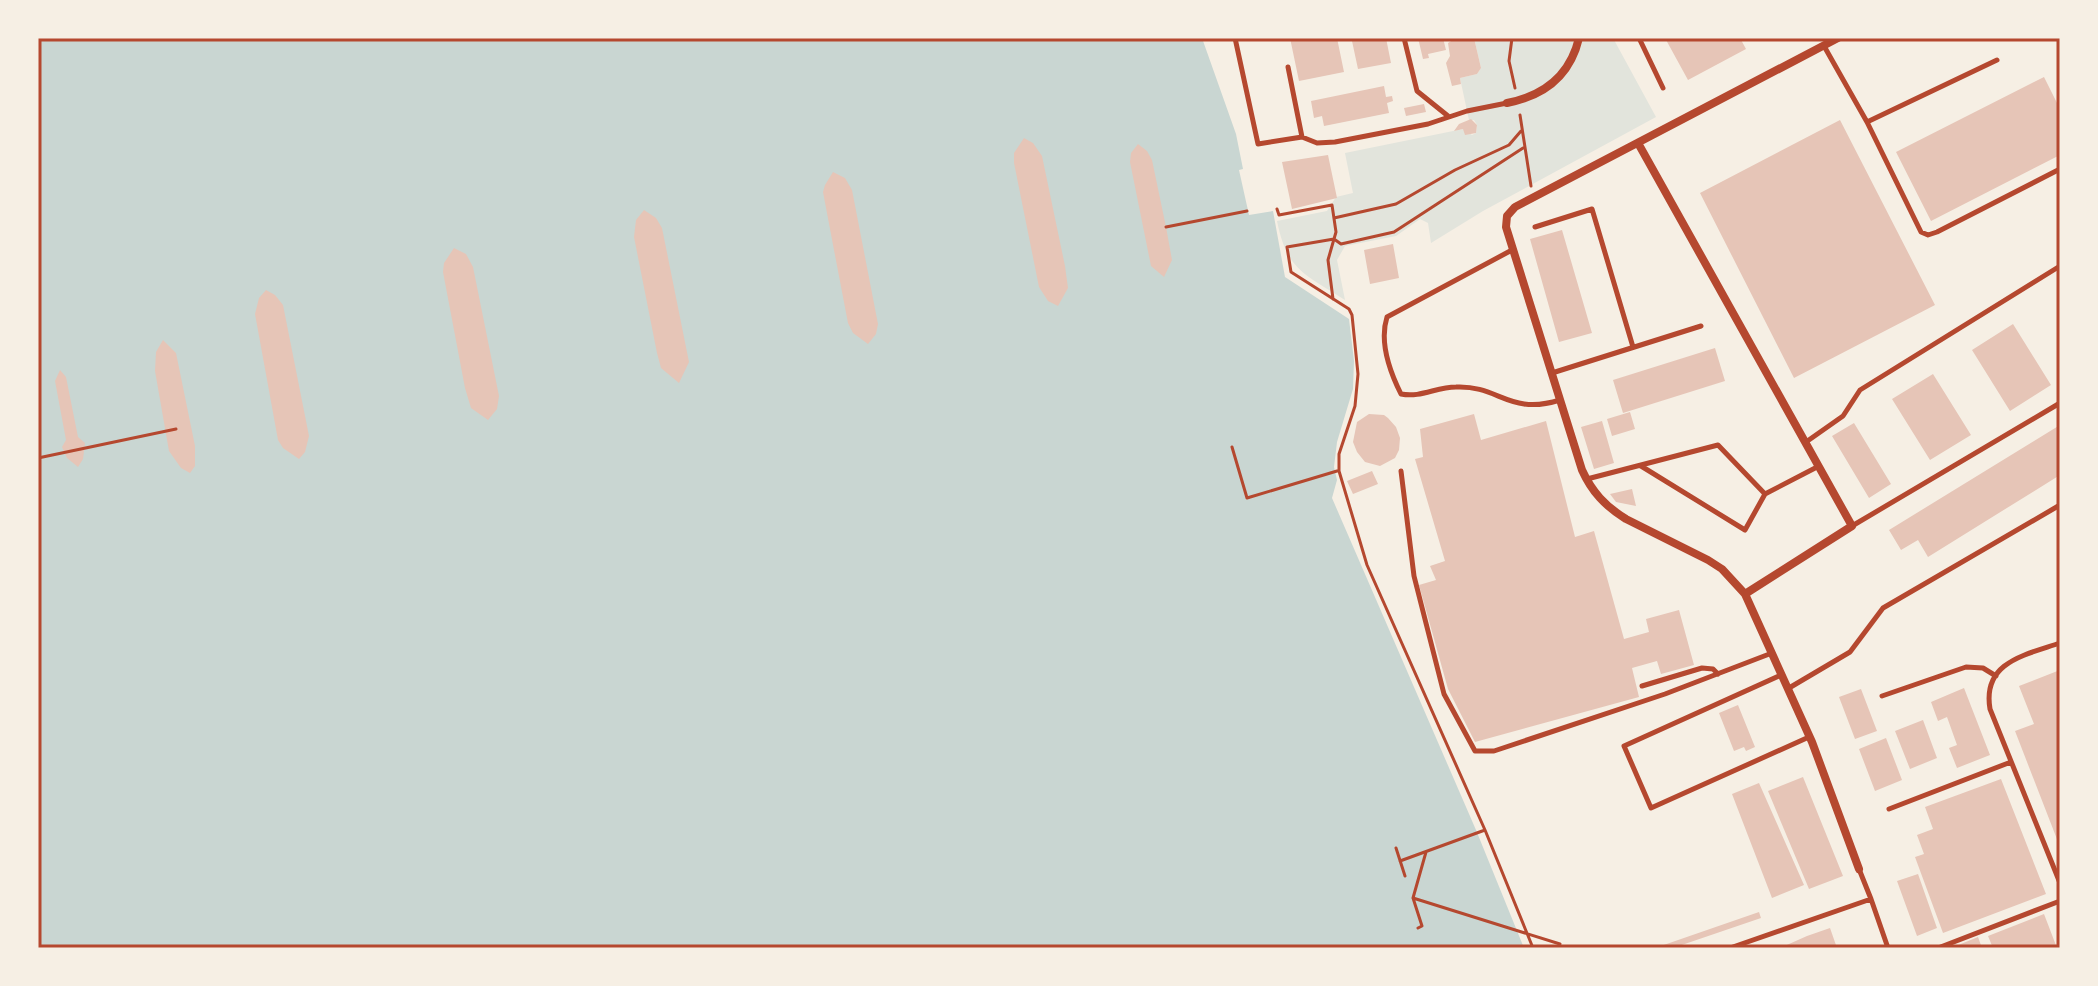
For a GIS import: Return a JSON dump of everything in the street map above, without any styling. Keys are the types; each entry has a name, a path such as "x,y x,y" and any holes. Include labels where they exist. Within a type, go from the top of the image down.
{"street":[{"path":"1507,103 1530,97 1552,84 1568,66 1579,38"},
{"path":"1838,38 1822,42 1515,207 1507,216 1506,227 1590,488 1611,510 1722,569 1745,594 1810,737 1859,869"},
{"path":"1638,143 1852,526 1745,594"}],"lane":[{"path":"1235,38 1258,144 1302,137 1317,143 1335,142 1428,124 1467,111 1507,103"},
{"path":"1404,38 1417,91 1448,117"},
{"path":"1639,38 1663,88"},
{"path":"1822,42 1867,122 1921,232 1928,235 2060,169"},
{"path":"1867,122 1997,60"},
{"path":"1288,67 1302,137"},
{"path":"1535,227 1592,209 1633,347"},
{"path":"1512,250 1387,317 1383,329 1384,344 1396,384 1401,394 1414,396 1457,386 1521,405 1540,406 1561,400"},
{"path":"1806,442 1843,416 1860,390 2060,266"},
{"path":"1552,373 1701,326"},
{"path":"1852,526 2060,403"},
{"path":"1586,479 1718,445 1765,494"},
{"path":"1640,465 1745,530 1765,494 1819,466"},
{"path":"1401,471 1414,576 1444,694 1475,751 1501,749 1773,653"},
{"path":"1789,688 1850,652 1883,608 2060,505"},
{"path":"2060,643 2006,663 1989,685 1990,709 2060,883"},
{"path":"1882,696 1966,667 1983,668 1996,676"},
{"path":"1642,686 1702,668 1713,669 1718,674"},
{"path":"1783,674 1624,746 1651,808 1810,737"},
{"path":"1889,809 2011,762"},
{"path":"1859,869 1888,948"},
{"path":"1730,948 1871,899"},
{"path":"1938,948 2060,901"}],"path":[{"path":"1512,38 1509,61 1515,88"},
{"path":"1519,110 1533,198"},
{"path":"1334,218 1396,204 1455,170 1509,145 1521,131"},
{"path":"1523,148 1394,232 1341,244 1334,239 1287,247 1291,272 1349,309 1352,315 1358,374 1355,406 1339,454 1339,471 1367,565 1485,830 1533,948"},
{"path":"1277,209 1279,215 1332,205 1336,232 1328,260 1333,299"},
{"path":"1166,227 1247,211"},
{"path":"38,458 176,429"},
{"path":"1232,447 1247,498 1339,471"},
{"path":"1400,861 1485,830"},
{"path":"1396,848 1405,876"},
{"path":"1418,928 1422,926 1413,898 1426,852"},
{"path":"1413,898 1560,944"}],"shaded area":[{"path":"38,38 1202,38 1236,134 1243,169 1239,170 1249,215 1273,211 1285,277 1349,319 1354,361 1353,389 1337,442 1334,467 1337,480 1332,498 1524,948 38,948"},
{"path":"1474,38 1613,38 1656,117 1483,211 1431,243 1428,223 1420,219 1396,236 1345,246 1337,260 1345,300 1309,277 1292,261 1277,221 1327,211 1336,197 1353,193 1345,153 1463,129 1472,135 1476,133 1477,125 1474,120 1469,120 1460,78 1477,74 1481,68"}],"building":[{"path":"1290,38 1337,38 1344,72 1299,81"},
{"path":"1386,38 1391,63 1358,69 1352,41"},
{"path":"1418,38 1443,38 1446,50 1428,54 1429,58 1423,59"},
{"path":"1456,38 1474,38 1481,68 1477,74 1460,78 1461,84 1452,86 1446,63 1450,56 1448,43"},
{"path":"1665,38 1740,38 1746,49 1688,80"},
{"path":"2044,77 2060,109 2060,155 1931,221 1896,152"},
{"path":"1384,86 1386,97 1392,96 1393,101 1387,103 1389,113 1324,126 1322,116 1314,118 1311,101"},
{"path":"1424,104 1426,112 1406,116 1404,108"},
{"path":"1471,119 1477,125 1476,133 1465,135 1463,129 1454,131 1459,124"},
{"path":"1840,120 1935,305 1794,378 1700,193"},
{"path":"1024,138 1033,143 1042,156 1065,266 1068,288 1058,306 1048,301 1039,287 1014,163 1014,153"},
{"path":"1138,144 1152,160 1166,227 1172,260 1164,277 1151,266 1130,162 1131,153"},
{"path":"1328,155 1337,198 1292,209 1282,162"},
{"path":"833,172 845,178 852,190 878,324 876,334 868,344 853,333 848,323 823,192"},
{"path":"644,210 656,218 662,228 689,362 679,383 661,368 657,353 634,237 636,220"},
{"path":"1562,230 1592,333 1559,342 1530,239"},
{"path":"1393,244 1399,278 1370,284 1364,250"},
{"path":"454,248 466,254 473,267 499,396 497,409 488,420 471,408 465,388 443,272 444,263"},
{"path":"266,290 283,305 309,436 305,452 299,459 283,448 278,440 255,314 259,298"},
{"path":"2013,324 2051,385 2010,411 1972,350"},
{"path":"163,340 176,353 195,446 195,466 190,473 181,468 169,451 155,371 156,352"},
{"path":"1715,348 1725,381 1623,413 1613,380"},
{"path":"60,370 66,377 78,437 85,443 83,459 78,467 67,458 62,447 66,440 55,381"},
{"path":"1933,374 1971,435 1930,460 1892,399"},
{"path":"1630,412 1635,429 1612,436 1607,419"},
{"path":"1369,414 1388,418 1400,438 1395,458 1380,466 1365,462 1353,442 1357,422"},
{"path":"1474,414 1481,440 1546,421 1575,537 1594,531 1624,639 1649,632 1646,619 1679,610 1694,665 1661,674 1657,661 1632,668 1639,697 1475,742 1448,689 1419,585 1436,580 1430,566 1445,561 1415,459 1423,457 1420,429"},
{"path":"1602,421 1614,463 1594,469 1581,427"},
{"path":"1854,423 1891,484 1869,498 1832,436"},
{"path":"2060,425 2060,475 1928,557 1918,540 1901,550 1889,530"},
{"path":"1372,471 1378,484 1353,494 1347,481"},
{"path":"1632,489 1636,506 1616,502 1610,494"},
{"path":"2060,670 2060,847 2015,731 2034,724 2019,686"},
{"path":"1964,688 1990,755 1957,768 1949,748 1957,745 1947,717 1938,721 1931,702"},
{"path":"1861,689 1877,731 1855,739 1839,697"},
{"path":"1738,705 1755,747 1746,751 1744,747 1734,751 1719,713"},
{"path":"1923,720 1937,758 1910,769 1895,731"},
{"path":"1886,738 1902,780 1875,791 1859,749"},
{"path":"1803,777 1843,876 1809,889 1768,791"},
{"path":"2001,779 2046,894 1943,933 1915,857 1924,854 1917,835 1933,829 1925,807"},
{"path":"1759,783 1804,885 1772,898 1732,794"},
{"path":"1918,874 1937,928 1917,936 1897,881"},
{"path":"1759,912 1761,918 1673,948 1655,948"},
{"path":"2044,914 2057,948 1993,948 1988,936"},
{"path":"1830,928 1837,948 1780,948 1807,936"},
{"path":"1978,937 1982,948 1951,948"}]}
